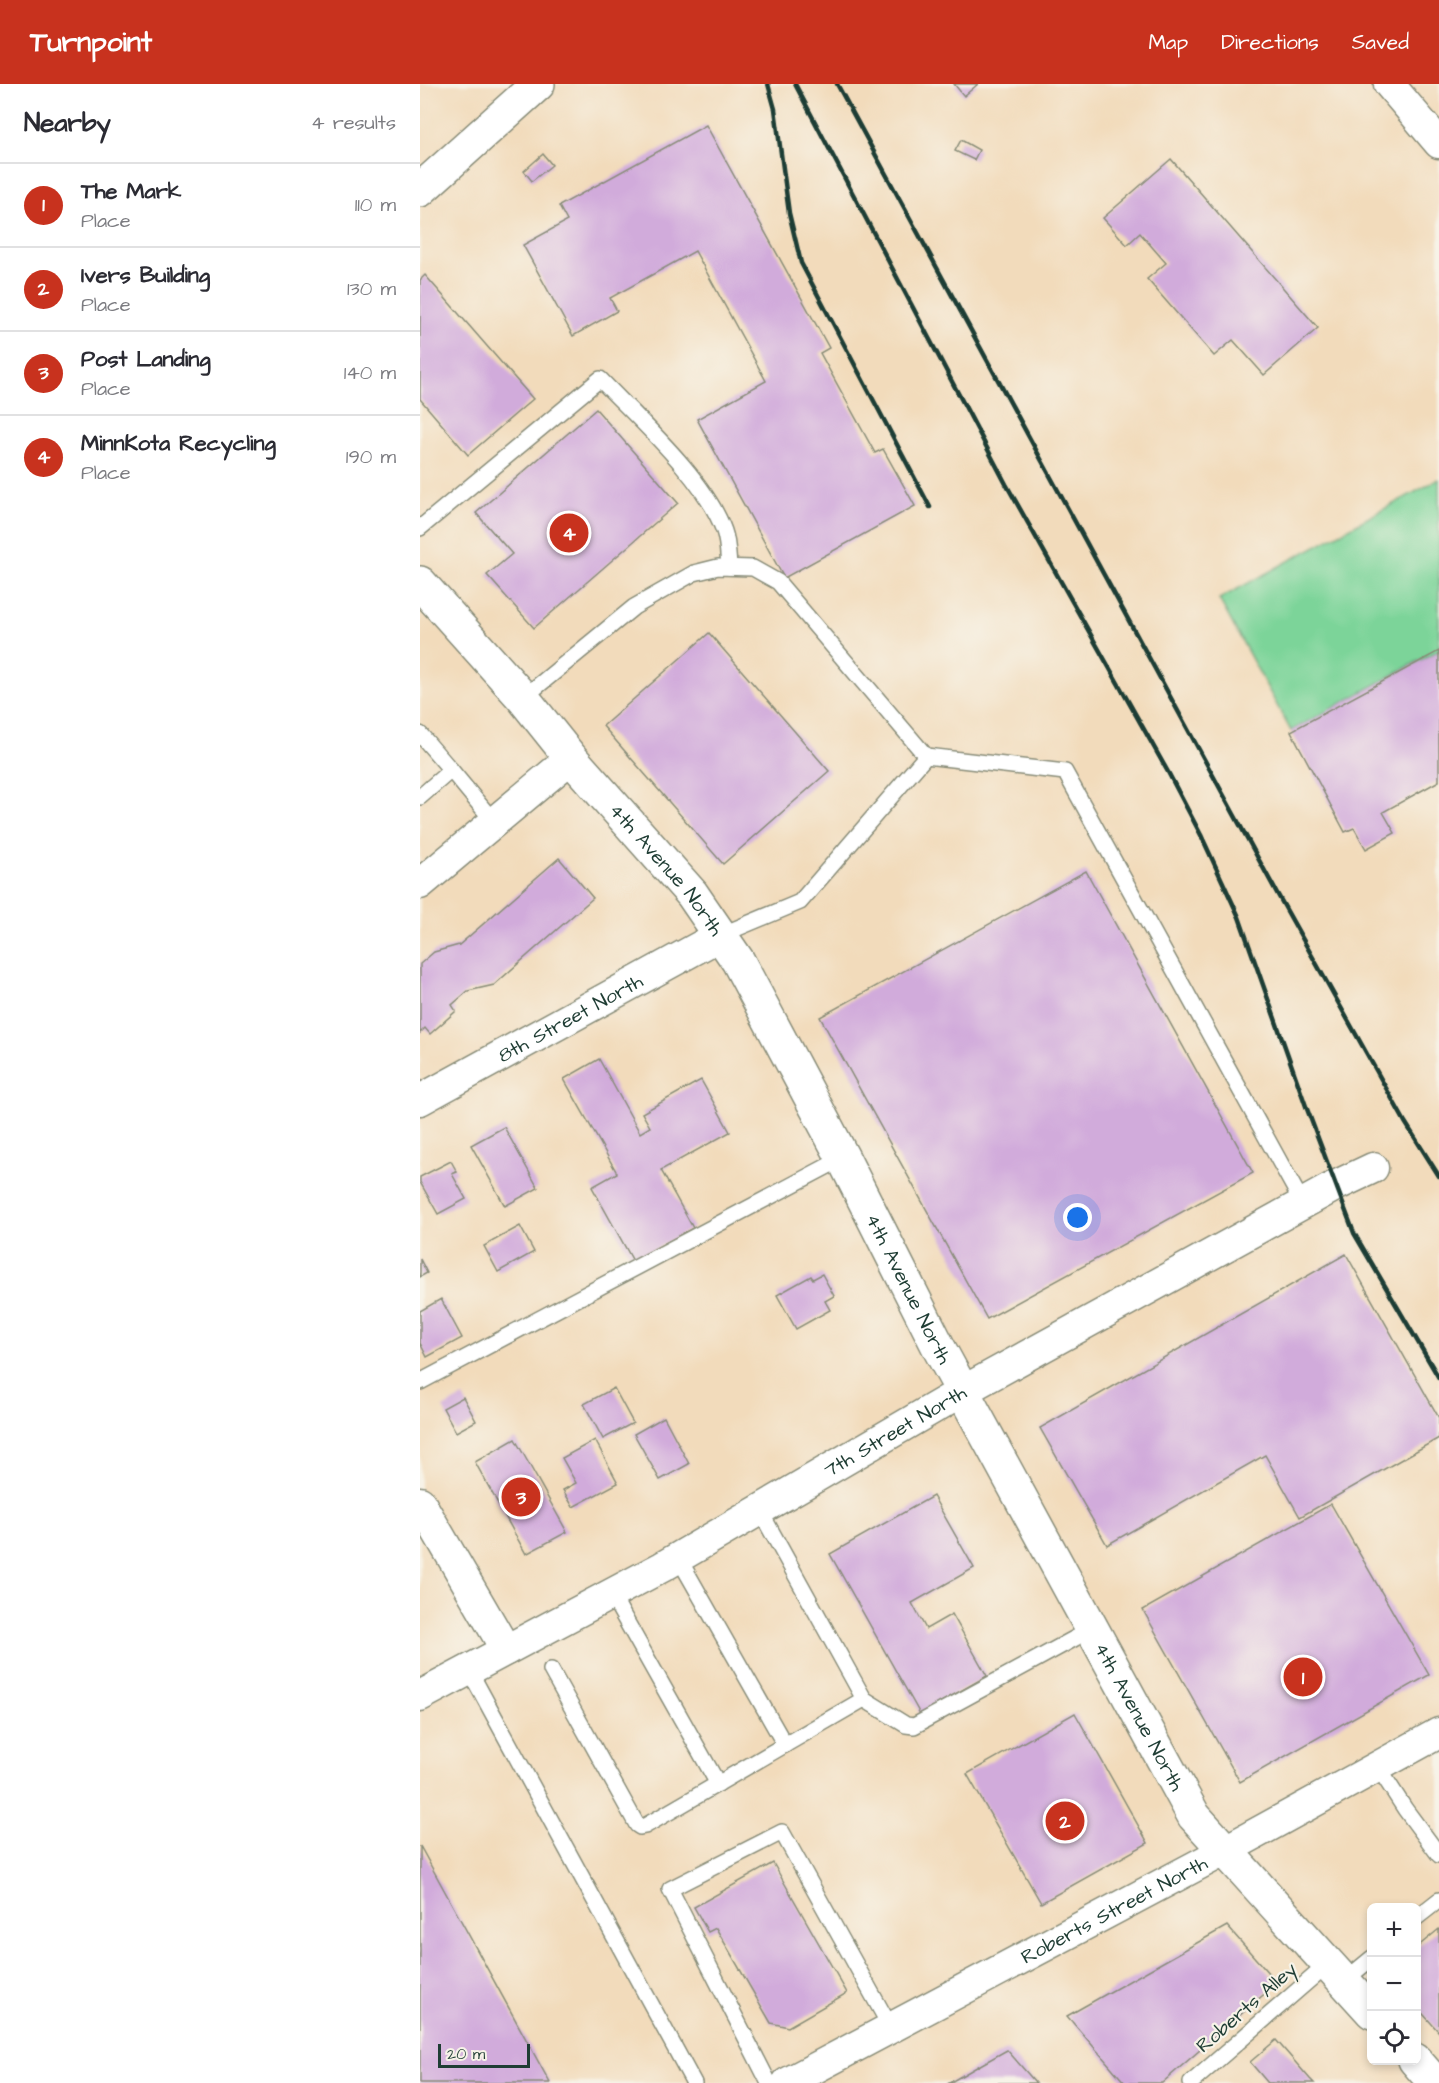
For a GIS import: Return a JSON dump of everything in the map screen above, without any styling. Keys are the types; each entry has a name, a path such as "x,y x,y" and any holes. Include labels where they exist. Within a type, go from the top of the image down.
{"street":[{"path":"420,190 538,84"},
{"path":"1389,84 1439,143"},
{"name":"4th Avenue North","path":"420,583 523,698 571,758 692,894 721,935 738,961 843,1158 940,1350 1194,1816 1370,2011"},
{"path":"420,884 571,758"},
{"name":"8th Street North","path":"420,1100 721,935"},
{"name":"7th Street North","path":"420,1696 678,1557 963,1391 1303,1203 1374,1168"},
{"path":"420,1502 506,1650"},
{"name":"Roberts Street North","path":"788,2082 1224,1851 1439,1733"},
{"path":"1419,2065 1435,2083"}],"lane":[{"path":"420,528 600,379 682,466 709,500 725,532 729,567"},
{"path":"523,698 634,607 694,573 718,567 753,568 778,582 926,756 1065,772 1303,1203"},
{"path":"420,734 494,822"},
{"path":"721,935 800,902 926,756"},
{"path":"420,797 451,770"},
{"path":"420,1382 843,1158"},
{"path":"759,1509 864,1699 906,1725 914,1726 1092,1629"},
{"path":"678,1557 785,1745"},
{"path":"611,1594 718,1784"},
{"path":"469,1670 694,2083"},
{"path":"551,1670 640,1827 864,1699"},
{"path":"1378,1767 1439,1855"},
{"path":"788,2082 670,1889 782,1832 891,2028"},
{"path":"1421,1914 1439,1900"},
{"name":"Roberts Alley","path":"1191,2083 1336,1972 1367,1960"}],"green space":[{"path":"1439,479 1439,650 1291,731 1219,599"}],"building":[{"path":"954,84 978,84 964,96"},
{"path":"706,125 829,348 820,353 875,453 883,449 915,506 784,578 697,419 766,381 695,251 610,298 617,311 573,336 523,245 567,221 559,206"},
{"path":"961,140 979,150 974,160 955,151"},
{"path":"543,154 552,165 532,181 524,171"},
{"path":"1171,159 1318,328 1264,375 1233,340 1214,356 1147,279 1166,263 1140,233 1127,245 1103,218"},
{"path":"425,275 533,399 468,455 420,399 420,280"},
{"path":"596,409 678,503 534,628 487,575 512,554 476,513"},
{"path":"709,633 829,771 723,864 603,726"},
{"path":"1439,651 1439,781 1383,812 1395,833 1366,849 1354,828 1345,832 1291,731"},
{"path":"559,858 593,898 494,985 468,991 452,1005 456,1011 430,1034 425,1028 420,1033 420,964 434,952 459,945"},
{"path":"1086,871 1253,1173 987,1319 820,1017"},
{"path":"599,1059 640,1133 650,1127 642,1113 701,1080 730,1132 661,1170 693,1228 633,1261 592,1187 617,1173 564,1079"},
{"path":"504,1127 538,1188 505,1206 471,1145"},
{"path":"451,1161 457,1172 452,1174 466,1199 438,1214 420,1182 420,1177"},
{"path":"520,1226 534,1252 498,1272 484,1246"},
{"path":"1346,1254 1439,1418 1439,1438 1300,1517 1265,1455 1107,1545 1040,1428"},
{"path":"420,1259 427,1273 420,1277"},
{"path":"822,1274 834,1296 825,1301 830,1310 796,1329 777,1295 811,1276 813,1279"},
{"path":"441,1299 462,1338 427,1357 420,1343 420,1311"},
{"path":"614,1388 633,1423 603,1439 584,1404"},
{"path":"463,1397 476,1421 456,1432 443,1408"},
{"path":"664,1417 689,1464 660,1480 634,1434"},
{"path":"515,1439 567,1532 526,1554 475,1462"},
{"path":"595,1440 618,1483 573,1507 563,1490 576,1483 562,1458"},
{"path":"933,1496 974,1568 912,1603 926,1629 952,1614 987,1676 920,1714 830,1554"},
{"path":"1331,1504 1429,1675 1240,1782 1143,1610"},
{"path":"1075,1713 1148,1843 1041,1903 967,1774"},
{"path":"420,1846 550,2083 420,2083"},
{"path":"773,1863 847,1993 788,2027 771,2023 716,1928 708,1932 694,1907"},
{"path":"1227,1926 1277,1983 1162,2083 1125,2083 1067,2016"},
{"path":"1439,1929 1439,2032 1421,2012 1421,1944"},
{"path":"1276,2040 1314,2083 1268,2083 1250,2062"},
{"path":"1007,2050 1036,2083 949,2083 982,2064"}],"railway":[{"path":"768,84 775,109 789,213 801,263 930,507"},
{"path":"795,84 1006,484 1201,835 1239,917 1354,1233 1439,1378"},
{"path":"837,84 1278,895 1405,1122 1439,1176"}],"place":[{"name":"MinnKota Recycling","path":"569,533"},
{"name":"Post Landing","path":"521,1497"},
{"name":"The Mark","path":"1303,1677"},
{"name":"Ivers Building","path":"1065,1821"}]}
